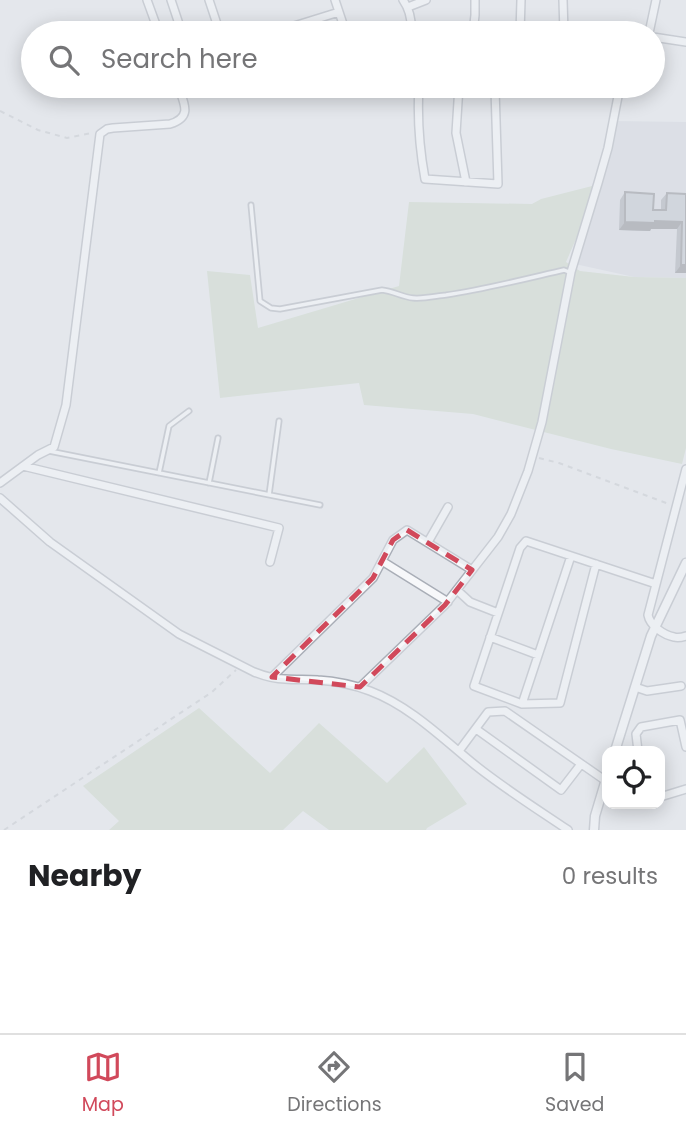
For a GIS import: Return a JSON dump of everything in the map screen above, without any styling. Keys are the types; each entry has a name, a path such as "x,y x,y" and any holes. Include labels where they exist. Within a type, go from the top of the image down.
{"street":[{"path":"147,0 155,21"},
{"path":"171,0 178,21"},
{"path":"209,0 216,21"},
{"path":"335,0 342,21"},
{"path":"410,21 405,4 426,0"},
{"path":"474,21 475,0"},
{"path":"520,21 521,0"},
{"path":"563,0 564,21"},
{"path":"653,21 656,0"},
{"path":"310,21 339,12"},
{"path":"665,38 686,42"},
{"path":"0,483 38,455 54,447 66,405 100,134 113,128 170,124 178,121 186,107 183,98"},
{"path":"418,98 419,145 425,179 498,184 495,98"},
{"path":"459,98 456,133 466,181"},
{"path":"360,687 448,602 498,537 511,514 542,422 571,272 601,172 617,98"},
{"path":"23,466 279,528 270,562"},
{"path":"686,469 648,615 649,622 656,628 676,638 686,636"},
{"path":"0,498 50,542 179,634 254,672 283,680 317,680 360,687 373,692 430,728 513,793 568,830"},
{"path":"428,542 448,507"},
{"path":"272,677 373,578 393,540 407,530 472,570"},
{"path":"596,564 560,703 522,704 474,685 520,548 526,541 596,564 656,584"},
{"path":"522,704 571,556"},
{"path":"382,561 448,602"},
{"path":"617,746 656,628 686,563"},
{"path":"457,590 470,602 498,613"},
{"path":"490,637 538,655"},
{"path":"635,687 647,691 681,686"},
{"path":"459,751 488,712 505,711 602,777"},
{"path":"637,746 636,734 641,727 680,720 686,747"},
{"path":"476,729 561,790 581,764"},
{"path":"665,795 686,789"},
{"path":"594,830 602,794"}],"lane":[{"path":"251,205 260,301 271,308 280,309 382,290 391,290 415,298 430,297 478,291 564,270 571,272"},
{"path":"159,473 169,426 189,411"},
{"path":"270,495 279,421"},
{"path":"209,483 218,438"},
{"path":"47,451 320,505"}],"path":[{"path":"0,111 37,130 66,138 94,132 100,134"},
{"path":"532,456 559,463 676,507"},
{"path":"4,830 212,692 241,666"}],"highlighted area":[{"path":"407,530 472,570 445,605 360,687 272,677 373,578 393,540"}],"shaded area":[{"path":"614,121 686,122 686,278 634,277 575,264"}],"green space":[{"path":"600,184 566,262 580,271 634,277 686,278 686,448 682,464 473,414 364,405 359,383 220,398 207,271 250,275 258,328 399,286 409,202 532,204 541,199"},
{"path":"199,708 270,773 319,723 387,783 424,747 467,804 426,830 329,830 303,811 283,830 109,830 119,821 83,786"}],"building":[{"path":"625,192 654,194 653,210 666,210 667,193 686,194 686,265 681,265 682,222 625,222"}]}
